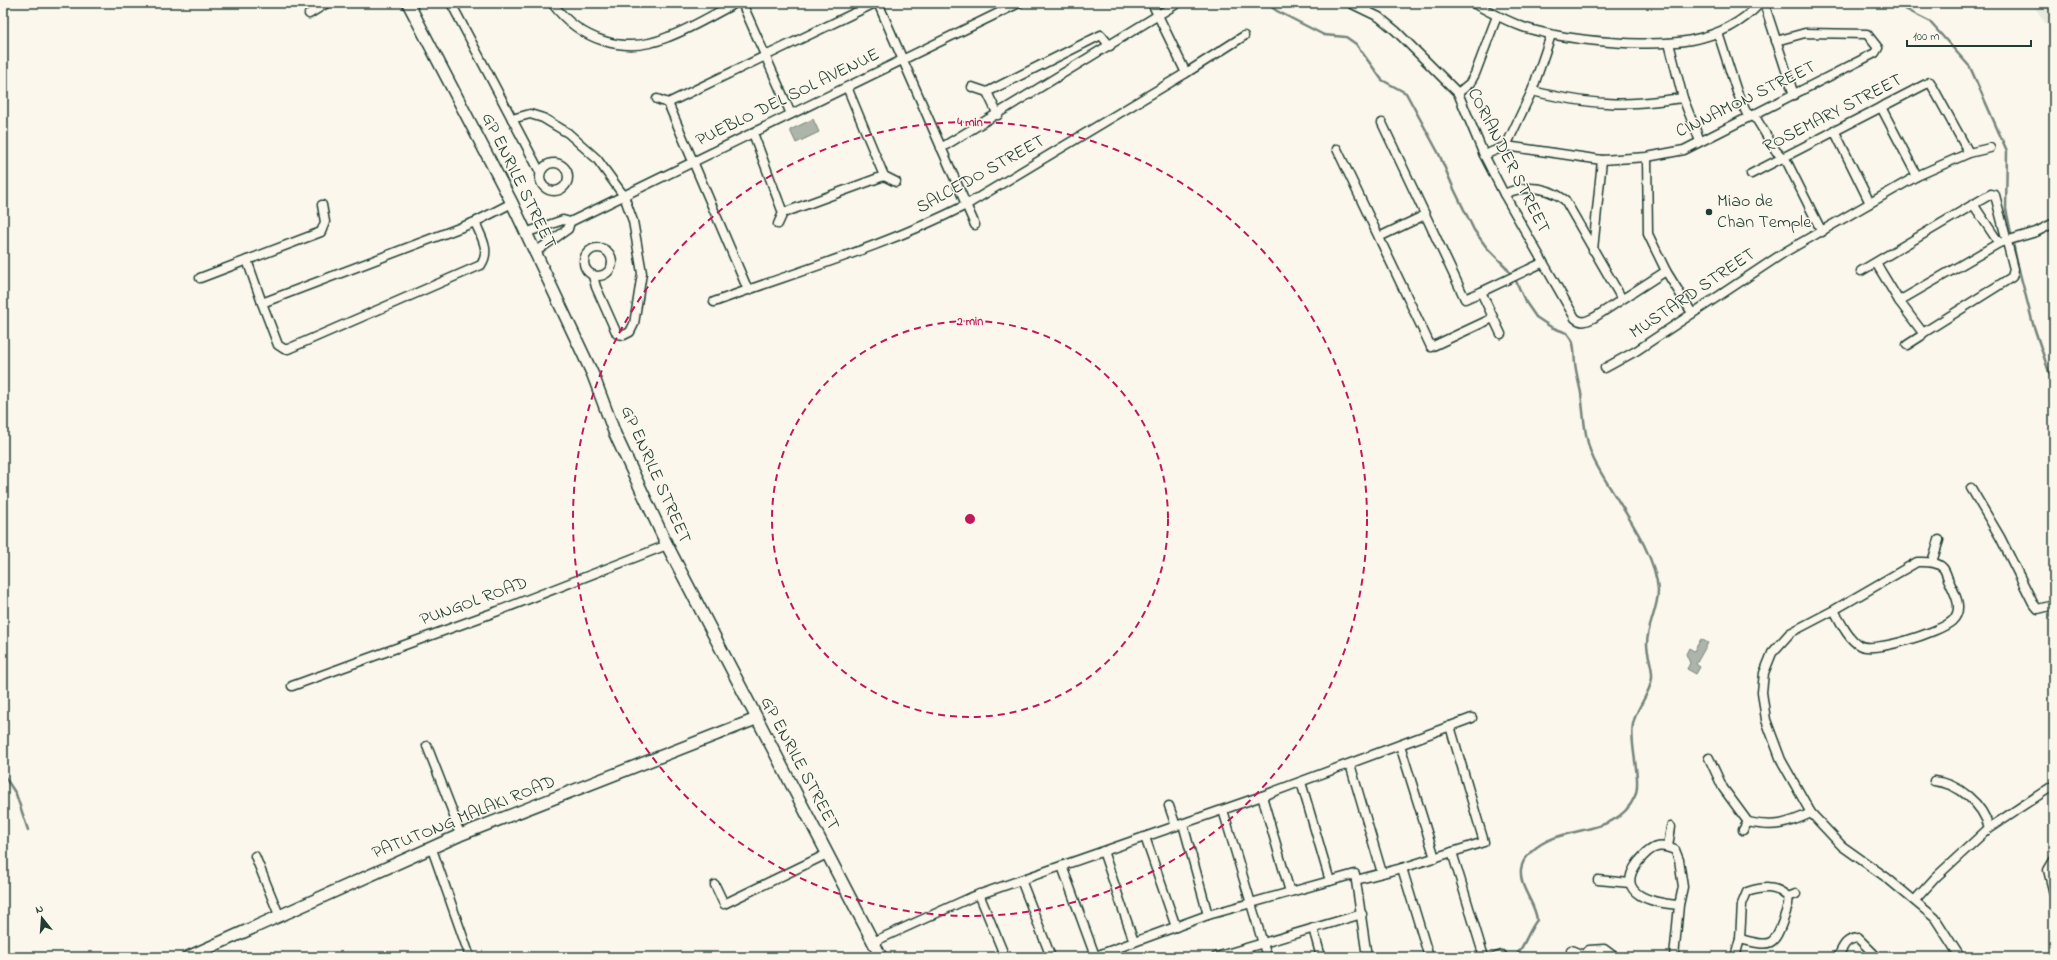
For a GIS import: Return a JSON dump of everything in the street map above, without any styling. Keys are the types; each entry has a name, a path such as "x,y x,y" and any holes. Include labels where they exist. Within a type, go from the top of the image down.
{"street":[{"path":"309,14 327,3"},
{"name":"GP ENRILE STREET","path":"408,3 512,203 593,375 615,434 667,545 756,719 881,957"},
{"path":"452,3 540,172"},
{"path":"552,3 564,18 588,35 614,44 641,45 668,38 736,3"},
{"path":"742,3 791,114"},
{"path":"657,99 668,103 766,57 875,3"},
{"path":"878,3 975,225"},
{"name":"PUEBLO DEL SOL AVENUE","path":"525,232 563,220 570,222 1019,3"},
{"path":"1152,3 1186,73"},
{"path":"941,148 998,115 1178,3"},
{"name":"CORIANDER STREET","path":"1350,3 1379,17 1396,31 1458,93 1484,155 1504,194 1542,263 1575,318 1580,322 1586,322 1622,299"},
{"path":"1473,3 1497,16 1524,27 1550,35 1635,44 1691,41 1718,33 1737,23 1760,3"},
{"path":"1764,3 1794,95"},
{"path":"1458,93 1470,83 1475,74 1497,16"},
{"path":"1718,33 1737,92 1746,112 1758,120 1780,158 1787,162 1822,232"},
{"name":"CINNAMON STREET","path":"1506,146 1602,160 1647,157 1684,150 1875,53 1878,48 1867,34 1805,33 1776,41"},
{"path":"1484,155 1506,146 1532,91 1550,35"},
{"path":"972,88 987,92 1101,36 1110,46"},
{"name":"SALCEDO STREET","path":"714,302 884,242 935,221 966,206 1186,73 1244,36"},
{"path":"1670,43 1683,98 1700,142"},
{"name":"ROSEMARY STREET","path":"1751,174 1930,82 1969,153"},
{"path":"847,87 884,176 896,182"},
{"path":"1532,91 1566,99 1608,104 1646,103 1683,98"},
{"path":"987,92 998,115"},
{"path":"668,103 748,290"},
{"path":"1882,107 1917,176"},
{"path":"512,119 530,114 543,118 568,133 597,159 624,196 633,221 642,273 634,324 630,332 624,335 617,334 596,287 594,276"},
{"path":"1382,123 1465,299 1542,263"},
{"path":"1834,130 1870,203"},
{"path":"753,133 783,213 778,224"},
{"name":"MUSTARD STREET","path":"1605,368 1636,351 1785,252 1917,176 1969,153 1990,148"},
{"path":"1338,149 1431,347 1493,318"},
{"path":"1647,157 1648,234 1666,271 1692,313"},
{"path":"1593,250 1602,160"},
{"path":"783,213 884,176"},
{"path":"1504,194 1520,188 1532,187 1541,188 1560,196 1565,200 1622,299 1666,271"},
{"path":"1861,271 1973,204 1991,194 1995,195 2012,240 2014,269 2012,277 1923,333 1907,345"},
{"path":"262,303 475,222 512,203"},
{"path":"1973,204 1999,243"},
{"path":"200,278 321,232 325,222 322,205"},
{"path":"1379,237 1425,215"},
{"path":"247,260 278,345 284,349 288,349 481,265 486,257 485,247 475,222"},
{"name":"PUEBLO DEL SOL AVENUE","path":"534,252 568,229 570,222"},
{"path":"1899,301 1999,243 2012,240 2054,223"},
{"path":"1876,263 1899,301 1923,333"},
{"path":"1481,292 1501,334"},
{"path":"1971,488 2000,538 2033,603 2038,609 2041,610 2054,605"},
{"path":"1932,562 1938,540"},
{"name":"PUNGOL ROAD","path":"292,686 498,611 667,545"},
{"path":"1834,610 1853,640 1859,646 1866,648 1884,647 1928,633 1952,622 1958,612 1957,597 1943,567 1932,562 1917,562 1834,610 1790,633 1772,653 1764,673 1762,692 1766,720 1781,760 1811,813 1842,846 1915,900 1935,918 1960,957"},
{"path":"873,942 979,894 1223,810 1472,718"},
{"name":"PATUTONG MALAKI ROAD","path":"188,957 279,915 460,836 756,719"},
{"path":"1356,880 1382,874 1484,842 1450,726"},
{"path":"1400,745 1435,858"},
{"path":"427,746 452,810 460,836"},
{"path":"1709,758 1723,788 1748,822 1778,825 1790,823 1811,813"},
{"path":"1350,764 1382,874"},
{"path":"1934,781 1949,784 1974,801 1986,818 1989,828"},
{"path":"1301,782 1330,881"},
{"path":"1915,900 1936,877 1989,828 2054,784"},
{"path":"1262,796 1290,892"},
{"path":"1169,806 1179,825 1208,915"},
{"path":"1223,810 1267,957"},
{"path":"1743,830 1748,822"},
{"path":"1668,847 1670,828"},
{"path":"1145,837 1176,927"},
{"path":"1674,957 1679,905 1683,887 1679,860 1675,850 1668,847 1657,847 1644,854 1630,876 1630,883 1635,892 1646,899 1679,905"},
{"path":"432,849 470,957"},
{"path":"1103,851 1134,942"},
{"path":"1452,852 1484,957"},
{"path":"714,886 724,904 827,854"},
{"path":"255,856 279,915"},
{"path":"2054,860 2048,870 2054,894"},
{"path":"1062,866 1094,957 1208,915 1355,874 1362,914 1367,957"},
{"path":"1402,868 1429,957"},
{"path":"1020,880 1051,957"},
{"path":"1598,880 1630,883"},
{"path":"1735,957 1740,939 1742,904 1747,892 1762,888 1780,890 1792,895 1778,936 1772,942 1762,944 1740,939"},
{"path":"979,894 1005,957"},
{"path":"1216,957 1362,914"},
{"path":"1313,928 1321,957"},
{"path":"1838,957 1850,935 1858,938 1877,957"},
{"path":"1571,950 1582,956 1589,950 1604,949 1613,957"}],"shaded area":[{"path":"2041,3 2054,3 2054,35 2035,8"},
{"path":"813,119 819,132 796,143 790,130"},
{"path":"1701,639 1708,643 1696,664 1700,667 1696,674 1687,669 1690,663 1686,654 1689,648 1694,651"}],"waterway":[{"path":"1266,3 1277,11 1324,35 1346,37 1356,44 1382,80 1406,93 1439,154 1474,230 1487,248 1505,266 1516,281 1525,301 1536,317 1551,327 1567,333 1572,340 1588,444 1602,475 1642,541 1650,558 1655,575 1658,598 1647,637 1652,678 1649,690 1637,712 1632,732 1637,781 1635,796 1626,810 1615,819 1602,825 1557,837 1543,843 1531,852 1523,862 1521,869 1522,883 1536,913 1537,920 1515,957"},
{"path":"1893,3 1929,21 1970,67 2007,151 2006,209 2017,262 2033,324 2054,387"},
{"path":"3,774 16,794 28,830"}],"place":[{"name":"Miao de Chan Temple","path":"1709,212"}]}
